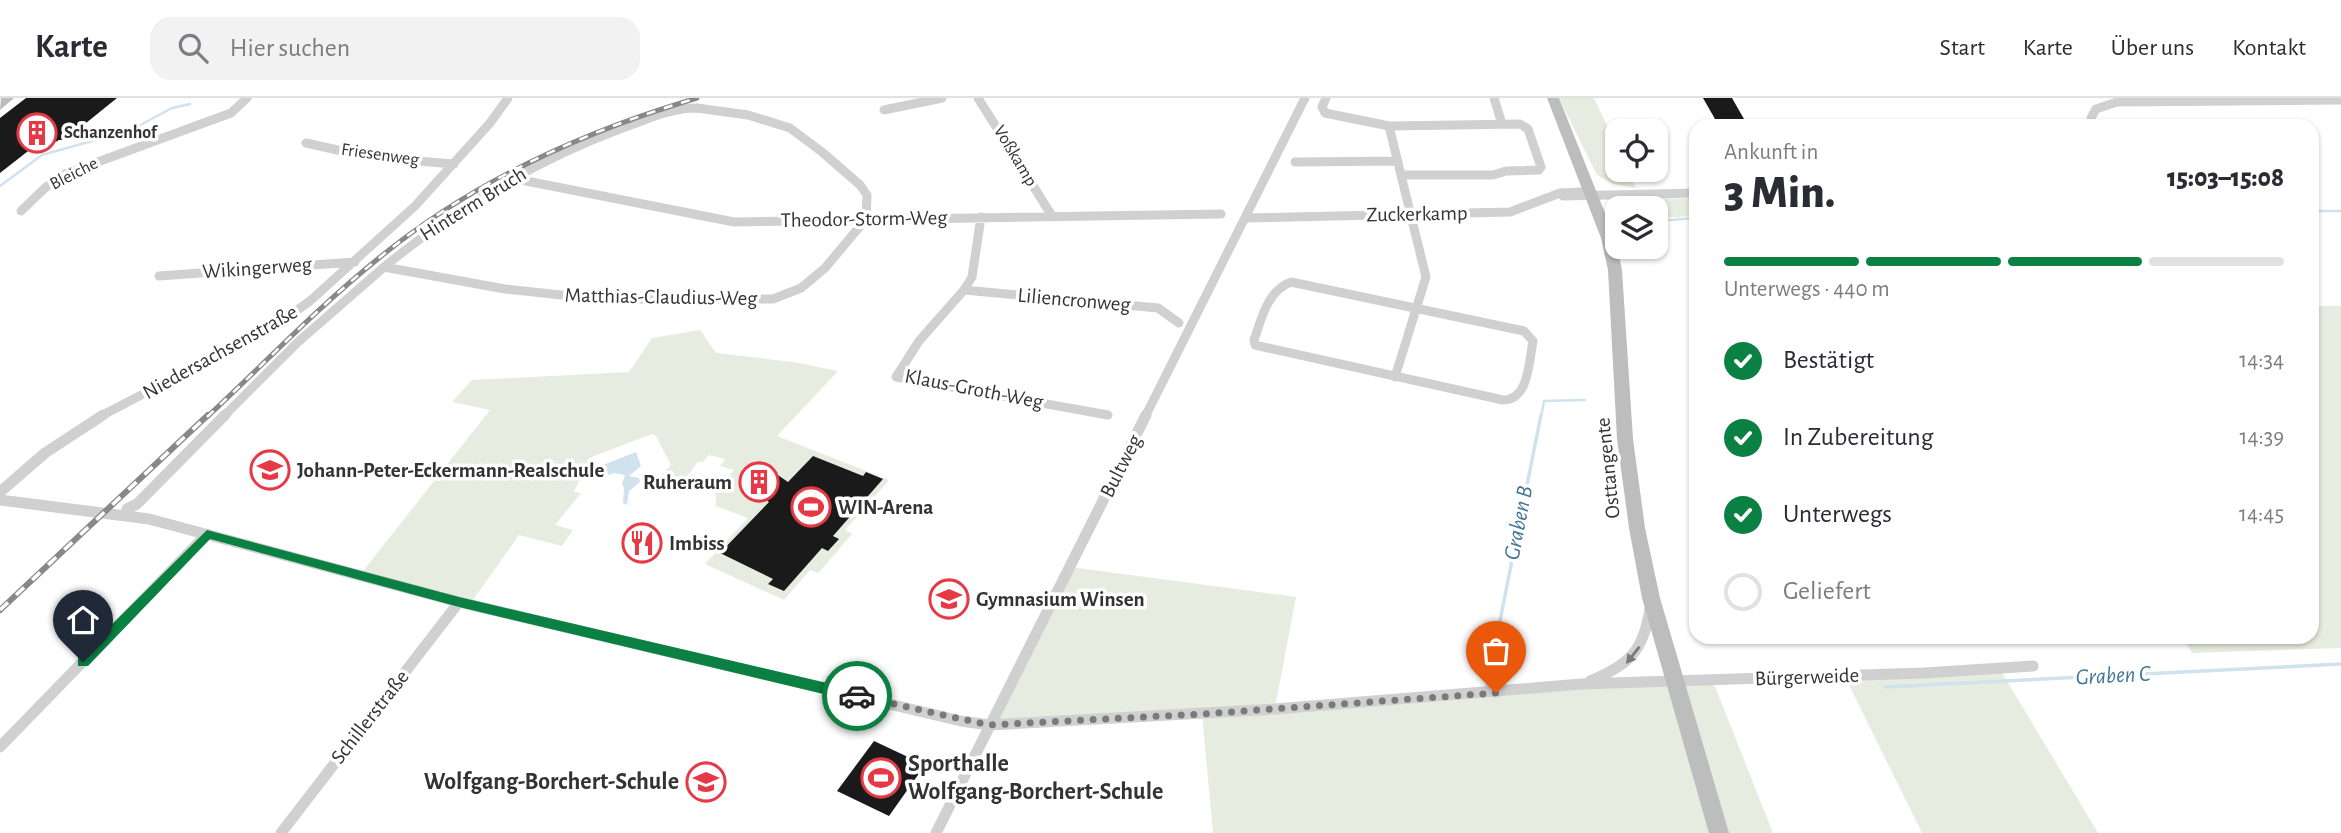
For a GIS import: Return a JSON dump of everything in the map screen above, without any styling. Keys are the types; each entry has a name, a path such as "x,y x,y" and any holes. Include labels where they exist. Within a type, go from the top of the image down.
{"main road":[{"path":"0,106 8,98"},
{"name":"Osttangente","path":"1553,98 1605,230"},
{"name":"Osttangente","path":"1612,259 1616,283 1630,485 1651,598 1719,833"}],"street":[{"name":"Bleiche","path":"21,211 46,187 65,174 231,113 247,98"},
{"name":"Niedersachsenstraße","path":"0,492 67,436 279,323 355,262 454,164 495,118 508,98"},
{"path":"884,110 942,98"},
{"name":"Voßkamp","path":"978,98 1052,216"},
{"name":"Bultweg","path":"936,833 1305,98"},
{"path":"1326,98 1322,107 1325,113 1390,126 1526,126 1541,163 1539,170 1506,171 1493,175 1401,175"},
{"path":"1494,98 1502,124"},
{"path":"2091,119 2096,109 2117,102 2341,100"},
{"name":"Hinterm Bruch","path":"125,515 127,509 136,504 300,342 383,267 444,219 512,178 566,150 671,111 702,108 771,121 792,129 860,185 867,195 866,219"},
{"path":"1390,126 1426,277 1395,377"},
{"name":"Friesenweg","path":"306,143 327,146 347,154 454,164"},
{"path":"1294,162 1398,161"},
{"name":"Theodor-Storm-Weg","path":"512,178 734,222 1221,214"},
{"name":"Zuckerkamp","path":"1246,218 1412,212 1510,212 1555,195 1579,198 1592,194 1689,194"},
{"path":"1643,196 1649,194"},
{"path":"1255,202 1276,216"},
{"name":"Klaus-Groth-Weg","path":"981,216 972,277 964,290 919,341 896,377 1108,415"},
{"name":"Matthias-Claudius-Weg","path":"383,267 505,289 598,299 773,299 788,296 808,285 866,219"},
{"name":"Wikingerweg","path":"159,276 355,262"},
{"path":"1291,282 1417,308 1514,327 1531,336 1533,341 1522,392 1513,400 1503,400 1255,345 1254,340 1274,291 1291,282"},
{"name":"Liliencronweg","path":"964,290 1158,308 1179,323"},
{"name":"Bürgerweide","path":"0,500 125,515 207,534 459,602 989,725 1266,709 1496,693 1581,684 2033,667"},
{"path":"0,747 207,534"},
{"name":"Bürgerweide","path":"1581,684 1625,665 1636,653 1649,623 1651,598"},
{"name":"Schillerstraße","path":"281,833 459,602"}],"shaded area":[{"path":"1559,98 1594,98 1605,121 1605,180 1597,175"},
{"path":"1609,182 1633,182 1636,188"},
{"path":"1689,198 1689,216 1668,217 1668,199"},
{"path":"2319,306 2341,306 2341,648 2192,653 2187,644 2319,644"},
{"path":"700,330 716,353 793,362 838,371 777,436 889,480 845,530 852,534 821,570 818,573 810,570 784,600 705,564 748,518 716,506 716,494 711,489 722,475 729,476 734,470 720,466 725,459 709,455 703,462 698,462 685,479 662,474 671,465 656,436 652,434 589,458 574,492 581,493 555,525 573,530 562,546 519,535 470,604 360,575 490,410 452,402 472,380 629,372 652,338"},
{"path":"1070,567 1296,597 1275,708 1712,679 1773,833 1213,833 1202,714 989,725"},
{"path":"2002,673 2098,833 1922,833 1847,681"}],"water":[{"path":"636,452 641,466 629,476 639,478 640,482 629,491 627,505 623,503 622,484 625,475 609,475 603,465"}],"building":[{"name":"Schanzenhof","path":"26,98 117,98 65,140 59,140 47,147 32,148 0,173 0,118"},
{"path":"1703,98 1732,98 1744,119 1715,119"},
{"name":"WIN-Arena","path":"813,456 863,476 866,472 883,479 833,536 839,539 828,551 822,548 784,591 768,584 773,579 720,553 769,502 743,484 766,467 788,482"},
{"name":"Sporthalle Wolfgang-Borchert-Schule","path":"874,741 925,765 889,816 837,791"}],"waterway":[{"path":"0,186 42,155 131,130 172,108 190,104"},
{"name":"Graben B","path":"2319,211 2341,211"},
{"name":"Graben B","path":"1668,220 1689,219"},
{"name":"Graben B","path":"1541,417 1544,401 1585,400"},
{"name":"Graben B","path":"1487,686 1541,415"},
{"name":"Graben C","path":"1885,687 2341,664"}],"railway":[{"path":"207,417 356,277 415,230 452,205 571,143 654,111 697,98"},
{"path":"0,610 208,415"}],"way so far":[{"path":"857,696 989,725 1202,714 1496,693"}],"place":[{"name":"Schanzenhof","path":"37,133"},
{"name":"Johann-Peter-Eckermann-Realschule","path":"270,470"},
{"name":"Ruheraum","path":"759,482"},
{"name":"WIN-Arena","path":"811,507"},
{"name":"Imbiss","path":"642,543"},
{"name":"Gymnasium Winsen","path":"949,599"},
{"name":"Sporthalle Wolfgang-Borchert-Schule","path":"881,778"},
{"name":"Wolfgang-Borchert-Schule","path":"706,782"}],"route":[{"path":"83,662 207,534 459,602 857,696"}]}
